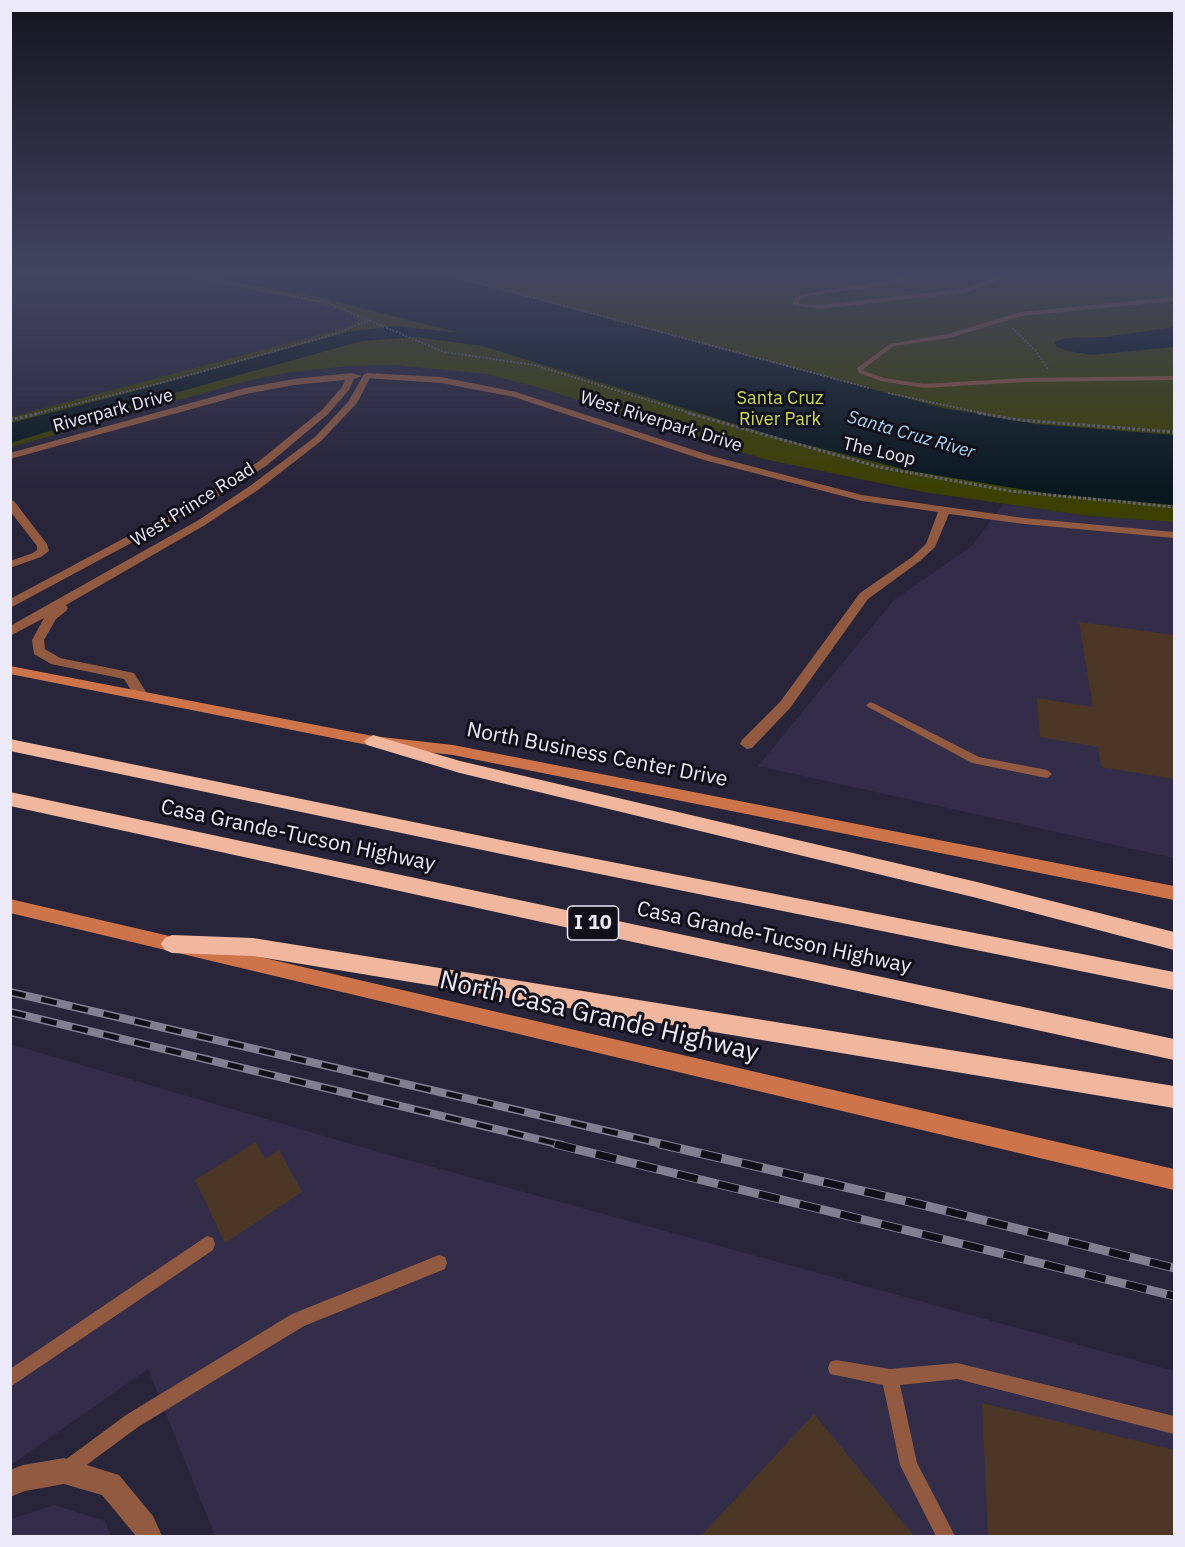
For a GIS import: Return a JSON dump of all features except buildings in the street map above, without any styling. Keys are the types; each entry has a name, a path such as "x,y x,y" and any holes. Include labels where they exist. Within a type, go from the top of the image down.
{"highway":[{"path":"374,741 460,767 977,890 1174,941"},
{"name":"Casa Grande-Tucson Highway","path":"10,745 547,856 1174,981"},
{"name":"Casa Grande-Tucson Highway","path":"10,799 1174,1050"},
{"path":"172,944 253,947 1174,1097"}],"main road":[{"name":"North Business Center Drive","path":"10,670 374,741 453,750 1174,893"},
{"name":"North Casa Grande Highway","path":"10,906 1174,1180"}],"street":[{"name":"West Prince Road","path":"10,604 213,495 262,464 325,412 346,388 351,376"},
{"name":"Riverpark Drive","path":"10,456 245,391 294,382 367,376"},
{"name":"West Prince Road","path":"10,632 201,523 254,488 318,438 352,403 367,376"},
{"name":"West Riverpark Drive","path":"367,376 441,380 484,387 516,395 708,458 862,498 1035,522 1174,535"},
{"path":"10,503 43,546 43,551 10,565"},
{"path":"747,744 785,705 864,596 916,559 931,545 944,511"},
{"path":"79,594 51,617 38,640 39,651 56,661 129,676 141,695"},
{"path":"10,1484 23,1478 64,1472 110,1484 144,1525 149,1536"}],"lane":[{"path":"897,344 892,345 860,368 861,372 883,380 924,386 1174,378"},
{"path":"871,705 976,760 1047,774"},
{"path":"10,1378 207,1245"},
{"path":"64,1472 132,1421 298,1320 439,1263"},
{"path":"836,1368 890,1378 957,1371 1174,1425"},
{"path":"890,1378 909,1465 946,1536"}],"path":[{"path":"10,420 165,382 298,344"},
{"name":"The Loop","path":"423,344 462,356 534,365 772,439 879,467 1010,491 1174,507"},
{"path":"706,344 873,389"},
{"path":"1028,344 1060,380"},
{"path":"882,392 1020,420 1174,432"}],"shaded area":[{"path":"1003,504 1089,516 1174,522 1174,858 758,766 894,600 972,546"},
{"path":"10,1044 382,1153 1174,1371 1174,1536 215,1536 148,1369 11,1465"},
{"path":"54,1505 105,1521 110,1536 11,1536 11,1519"}],"green space":[{"name":"Santa Cruz River Park","path":"284,344 1174,344 1174,522 1089,516 923,492 764,459 537,387 486,374 397,365 350,366 290,372 243,382 11,447 11,417"}],"water":[{"name":"Santa Cruz River","path":"304,344 350,344 153,399 11,443 11,423"},
{"name":"Santa Cruz River","path":"469,344 704,344 943,408 1036,424 1174,435 1174,505 1050,494 911,471 787,440 482,346"},
{"path":"1056,344 1174,344 1174,347 1091,355 1064,350"}],"railway":[{"path":"10,992 667,1145"},
{"path":"10,1012 562,1145"},
{"path":"555,1144 1174,1296"},
{"path":"660,1144 927,1206 1174,1268"}]}
